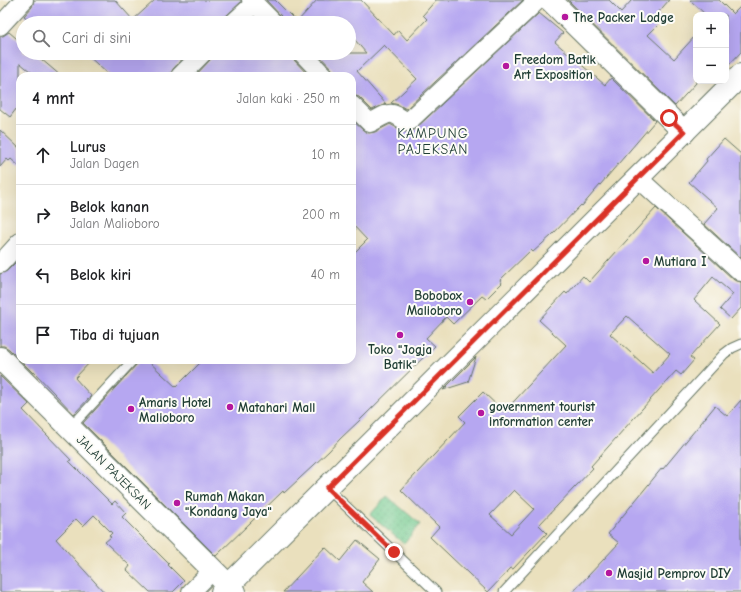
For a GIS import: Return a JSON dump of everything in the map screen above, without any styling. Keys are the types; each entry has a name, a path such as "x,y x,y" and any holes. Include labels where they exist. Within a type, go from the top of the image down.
{"main road":[{"path":"559,3 684,132"},
{"path":"228,590 327,488 646,185 684,132 739,81"},
{"name":"JALAN PAJEKSAN","path":"0,358 213,570 228,590"}],"street":[{"path":"0,26 24,0"},
{"path":"356,109 370,123 389,113 396,114 406,122 409,121 538,0"},
{"path":"240,16 253,2 267,16"},
{"path":"184,72 196,60"},
{"path":"309,60 320,72"},
{"path":"646,185 741,272"},
{"path":"0,264 16,246"},
{"path":"191,592 213,570"}],"lane":[{"path":"504,592 724,354 741,344"},
{"path":"70,428 129,364"},
{"path":"327,488 436,592"}],"green space":[{"path":"387,496 420,524 404,544 370,515"}],"building":[{"path":"34,0 115,0 129,16 24,16 32,7"},
{"path":"155,0 241,0 241,2 226,16 137,16"},
{"path":"266,0 275,0 291,16 281,16"},
{"path":"317,0 361,0 394,35 398,30 407,40 427,19 423,15 436,0 523,0 406,109 391,103 417,79 384,45 357,71 386,104 372,110 359,97 356,96 356,72 333,72 324,60 356,60 356,53 366,53 356,41 356,16 302,16"},
{"path":"568,0 609,0 621,12 632,0 669,0 657,14 663,20 648,35 674,59 693,38 693,84 695,84 675,106"},
{"path":"690,0 719,0 733,14 741,6 741,52 729,65 729,12 703,12"},
{"path":"539,13 563,33 555,42 605,85 611,78 655,121 582,206 581,205 533,252 531,250 500,280 502,283 486,299 482,296 453,324 446,317 426,338 435,346 329,451 284,493 283,491 216,556 83,423 137,364 151,364 176,387 199,364 356,364 356,251 367,240 356,228 356,124 368,133 375,132 390,124 404,132 413,131"},
{"path":"9,32 16,38 16,60 42,60 56,72 31,72 20,63 20,72 16,72 16,109 10,117 0,109 0,36 3,36"},
{"path":"93,60 181,60 172,72 106,72"},
{"path":"210,60 294,60 305,72 199,72"},
{"path":"0,130 16,145 16,163 11,159 9,161 7,159 0,167"},
{"path":"724,139 741,154 741,258 704,224 718,208 689,182 707,161 706,159"},
{"path":"656,208 734,280 741,282 741,308 731,319 720,309 733,294 713,277 694,300 720,324 690,357 694,360 681,375 676,371 591,466 593,468 539,525 547,533 513,569 511,568 488,592 430,537 439,527 401,490 465,422 459,416 483,392 504,412 566,345 539,320 565,292 567,294 583,276 589,282","holes":["627,316 670,354 653,373 610,334","514,490 534,509 511,534 490,515"]},
{"path":"16,262 16,356 9,349 4,346 0,346 0,274 7,271"},
{"path":"476,357 468,382 443,390"},
{"path":"24,364 88,364 75,378 91,396 74,414 34,372 33,373"},
{"path":"0,376 29,404 23,410 71,460 69,461 112,504 115,501 126,513 122,517 184,581 173,592 150,592 127,570 130,566 105,542 111,537 109,536 112,533 94,515 83,526 76,519 56,539 104,592 0,592"},
{"path":"741,400 741,592 573,592 619,543 608,534 715,406 727,416"},
{"path":"357,540 380,559 362,582 373,592 283,592 325,547 340,561"}],"place":[{"name":"The Packer Lodge","path":"565,17"},
{"name":"Freedom Batik Art Exposition","path":"506,66"},
{"name":"Mutiara I","path":"646,261"},
{"name":"Bobobox Malioboro","path":"470,302"},
{"name":"Toko \"Jogja Batik\"","path":"400,335"},
{"name":"Matahari Mall","path":"230,407"},
{"name":"Amaris Hotel Malioboro","path":"131,409"},
{"name":"government tourist information center","path":"481,413"},
{"name":"Rumah Makan \"Kondang Jaya\"","path":"177,503"},
{"name":"Masjid Pemprov DIY","path":"609,573"}],"district":[{"name":"KAMPUNG PAJEKSAN","path":"433,142"}],"route":[{"path":"394,552 327,488 684,132 669,118"}]}
